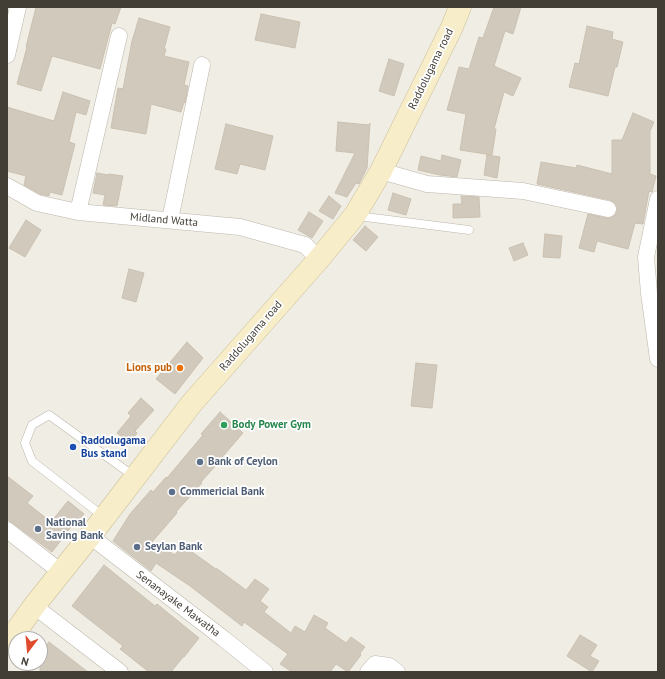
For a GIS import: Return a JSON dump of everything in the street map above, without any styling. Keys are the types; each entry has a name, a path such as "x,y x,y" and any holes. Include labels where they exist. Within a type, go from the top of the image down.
{"street":[{"path":"7,55 18,7"},
{"name":"Raddolugama road","path":"7,644 34,606 136,477 192,403 319,259 354,215 381,171 460,7"},
{"path":"78,212 119,36"},
{"path":"170,220 202,65"},
{"path":"381,171 427,184 523,191 608,209"},
{"name":"Midland Watta","path":"7,186 37,204 78,212 240,227 305,245 319,259"},
{"path":"658,199 646,257 649,293 658,359"},
{"path":"7,530 61,572"},
{"name":"Senanayake Mawatha","path":"90,536 265,672"},
{"path":"34,606 120,672"},
{"path":"368,672 375,664 389,666 396,672"}],"lane":[{"path":"354,215 469,230"},
{"path":"104,518 32,461 26,443 32,425 49,415 136,477"}],"building":[{"path":"36,7 121,7 115,24 112,23 100,69 52,56 41,91 17,84"},
{"path":"494,7 521,7 513,34 505,31 494,66 521,78 513,96 504,92 494,129 496,129 492,155 460,150 466,114 447,110 459,67 469,69 479,37 483,38"},
{"path":"261,14 300,22 295,48 255,40"},
{"path":"139,18 170,27 164,49 166,49 164,56 189,62 184,85 188,86 185,103 184,102 181,112 151,104 146,134 111,128 118,88 123,89 132,41"},
{"path":"587,26 613,32 612,39 623,42 608,96 569,87 575,63 579,64"},
{"path":"389,59 404,64 394,96 379,91"},
{"path":"63,92 90,101 86,115 76,112 69,142 75,144 62,195 50,192 49,196 40,194 24,185 26,176 7,171 7,107 54,121"},
{"path":"633,113 654,122 650,131 650,174 656,176 652,192 649,191 643,224 635,223 628,249 597,241 594,252 579,248 588,214 611,218 617,211 617,206 610,200 537,184 541,162 576,168 577,165 612,174 612,140 622,140"},
{"path":"338,122 369,125 370,123 367,168 359,184 356,183 347,197 335,193 355,153 336,151"},
{"path":"226,124 273,136 265,170 240,164 237,174 215,169"},
{"path":"442,155 461,160 457,177 418,170 421,156 441,161"},
{"path":"487,155 500,157 497,178 484,175"},
{"path":"97,173 123,176 117,206 103,205 105,195 93,193"},
{"path":"393,193 411,199 406,215 388,210"},
{"path":"329,196 341,206 333,219 319,211"},
{"path":"461,196 479,197 480,217 453,218 453,204 462,204"},
{"path":"309,212 323,221 312,238 298,230"},
{"path":"26,220 41,230 25,257 9,248"},
{"path":"365,226 378,237 366,251 353,240"},
{"path":"545,234 562,236 560,258 543,257"},
{"path":"523,243 528,255 514,261 509,248"},
{"path":"129,269 144,273 136,302 122,298"},
{"name":"Lions pub","path":"187,342 203,358 175,394 156,379"},
{"path":"416,363 437,365 432,408 411,406"},
{"path":"141,398 154,410 135,431 137,433 130,443 117,433 131,416 128,413"},
{"path":"220,412 243,433 152,542 175,555 182,545 246,590 255,579 269,589 260,601 268,607 264,612 291,633 295,626 305,632 314,615 328,623 325,628 346,643 351,637 365,647 348,672 336,664 330,672 292,672 280,664 288,654 244,622 242,626 190,586 156,563 151,571 113,541 130,514 151,490 153,492 166,477 167,478"},
{"path":"7,476 33,496 27,503 51,522 68,501 84,514 75,524 74,523 52,552 7,519"},
{"path":"104,565 155,606 157,604 199,638 171,672 149,672 120,649 123,646 72,606"},
{"path":"580,635 597,645 590,656 599,661 592,672 567,656"},
{"path":"49,642 88,672 40,672 48,671"}],"place":[{"name":"Lions pub","path":"180,368"},
{"name":"Body Power Gym","path":"224,425"},
{"name":"Raddolugama Bus stand","path":"73,447"},
{"name":"Bank of Ceylon","path":"200,462"},
{"name":"Commericial Bank","path":"172,492"},
{"name":"National Saving Bank","path":"38,529"},
{"name":"Seylan Bank","path":"137,547"}]}
